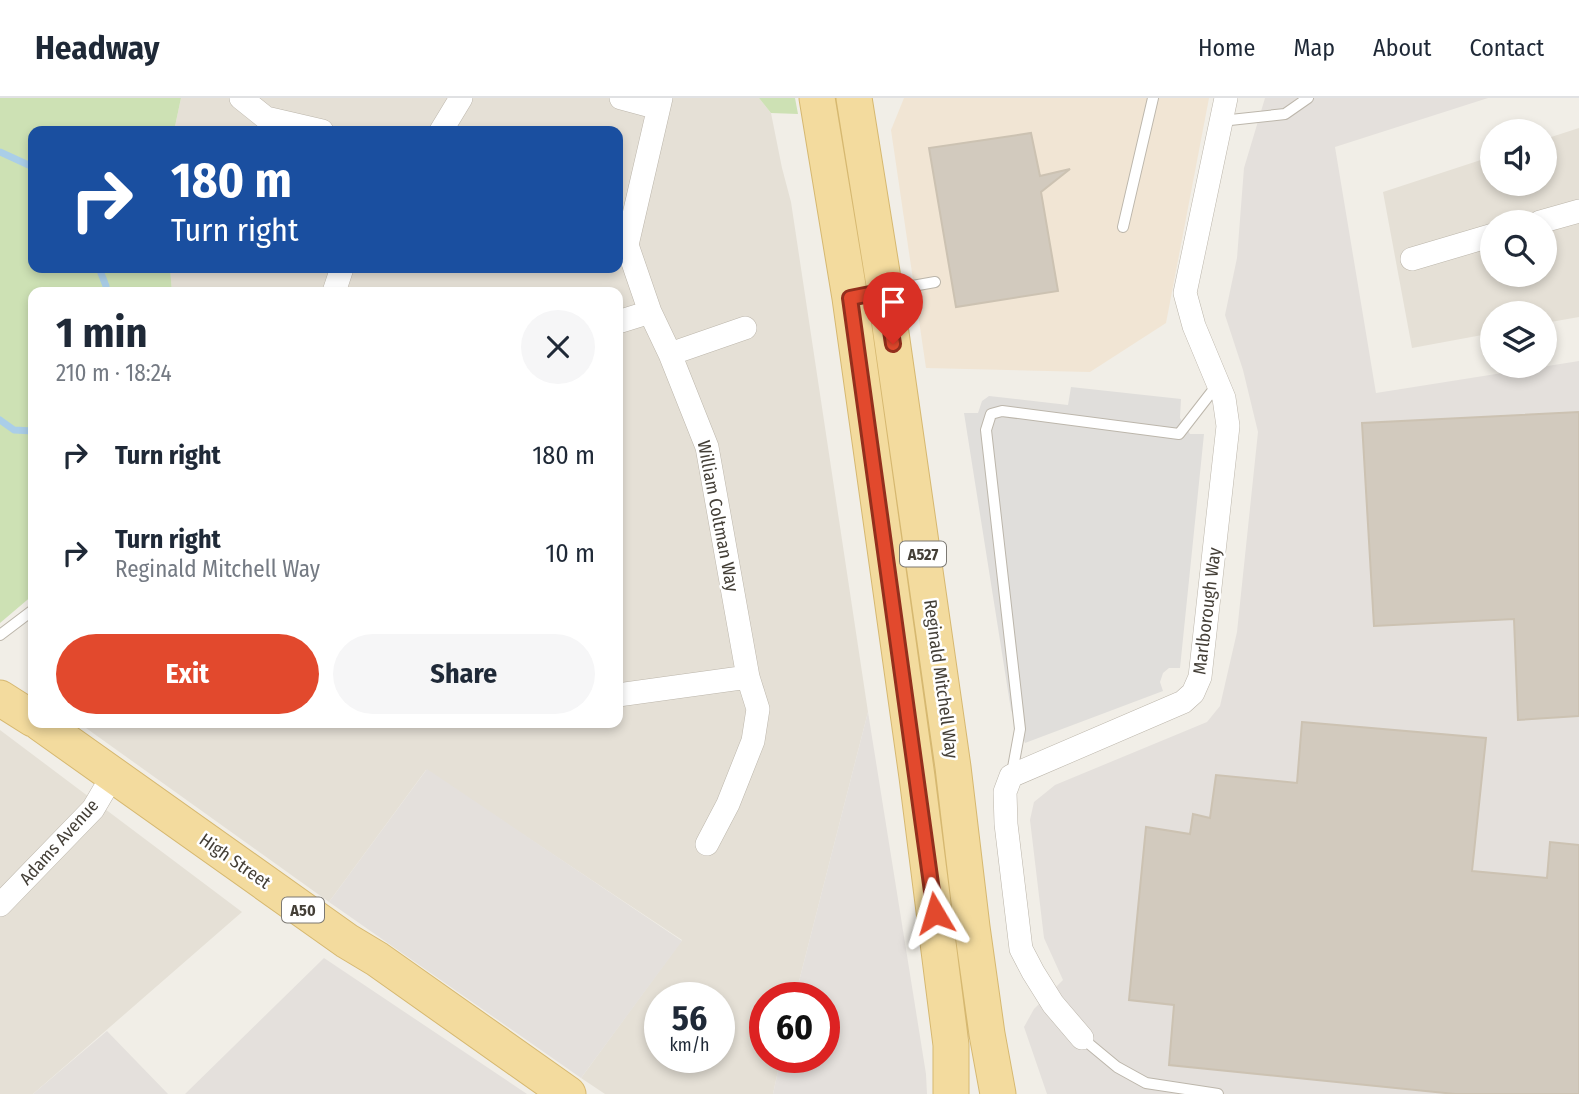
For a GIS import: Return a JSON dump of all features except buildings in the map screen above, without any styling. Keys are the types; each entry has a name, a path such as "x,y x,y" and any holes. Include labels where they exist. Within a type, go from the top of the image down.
{"main road":[{"name":"Reginald Mitchell Way","path":"817,98 867,294 953,767 972,927 998,1094"},
{"name":"Reginald Mitchell Way","path":"854,98 867,294 951,1045 951,1094"},
{"path":"0,698 28,716"},
{"name":"High Street","path":"47,728 568,1094"}],"street":[{"path":"241,98 267,118 301,126"},
{"path":"445,126 461,98"},
{"name":"William Coltman Way","path":"621,98 660,103 626,245 650,312 707,447 748,677 758,709 753,741 728,804 707,844"},
{"name":"Marlborough Way","path":"1012,776 1183,702 1193,693 1200,677 1228,426 1224,398 1194,326 1185,293 1226,98"},
{"path":"1557,218 1579,212"},
{"path":"1412,259 1480,239"},
{"path":"623,320 650,312"},
{"path":"670,354 745,328"},
{"path":"623,694 748,677"},
{"name":"Adams Avenue","path":"0,905 93,809 113,775"},
{"path":"1012,776 1005,792 1006,824 1021,948 1053,1004 1082,1038"}],"lane":[{"path":"1123,227 1153,98"},
{"path":"1221,121 1285,114 1308,98"},
{"path":"867,294 935,282"},
{"path":"1012,776 1020,729 986,430 991,414 1002,411 1179,434 1218,384"},
{"path":"0,635 28,614"},
{"path":"1082,1038 1117,1067 1146,1083 1218,1094"}],"shaded area":[{"path":"181,98 759,98 771,113 791,202 868,712 799,982 749,982 749,1073 778,1073 773,1094 605,1094 581,1078 644,992 644,1073 735,1073 735,982 651,982 682,940 426,770 329,902 86,728 623,728 623,287 172,287 170,273 623,273 623,126 175,126"},
{"path":"904,98 1209,98 1166,323 1090,372 926,368 891,130"},
{"path":"1265,98 1488,98 1335,147 1376,393 1480,377 1557,378 1557,364 1579,361 1579,1094 1047,1094 1024,1027 1034,1009 1063,980 1044,938 1030,820 1034,802 1055,785 1207,722 1220,706 1237,632 1258,432 1243,370 1225,315 1237,258 1244,168"},
{"path":"1579,128 1579,317 1557,321 1557,301 1480,301 1480,335 1412,348 1383,192 1480,160 1480,196 1557,196 1557,135"},
{"path":"1071,387 1181,399 1180,418 1190,434 1204,434 1180,668 1169,668 1163,673 1160,682 1163,691 1025,743 1011,710 964,413 978,413 982,401 989,396 1068,405"},
{"path":"868,712 927,1094 773,1094 778,1073 840,1073 840,982 799,982"},
{"path":"0,730 242,912 33,1094 0,1094"},
{"path":"427,769 682,941 652,982 644,982 644,993 581,1078 329,902"},
{"path":"324,958 527,1094 185,1094"},
{"path":"107,1031 168,1094 33,1094"}],"green space":[{"path":"0,98 181,98 175,126 28,126 28,273 170,273 172,287 28,287 28,599 0,623"},
{"path":"759,98 795,98 798,114 771,113"}],"waterway":[{"path":"0,152 28,165"},
{"path":"101,273 106,287"},
{"path":"0,420 14,430 28,431"}],"route":[{"path":"893,344 885,291 850,298 935,913"}]}
